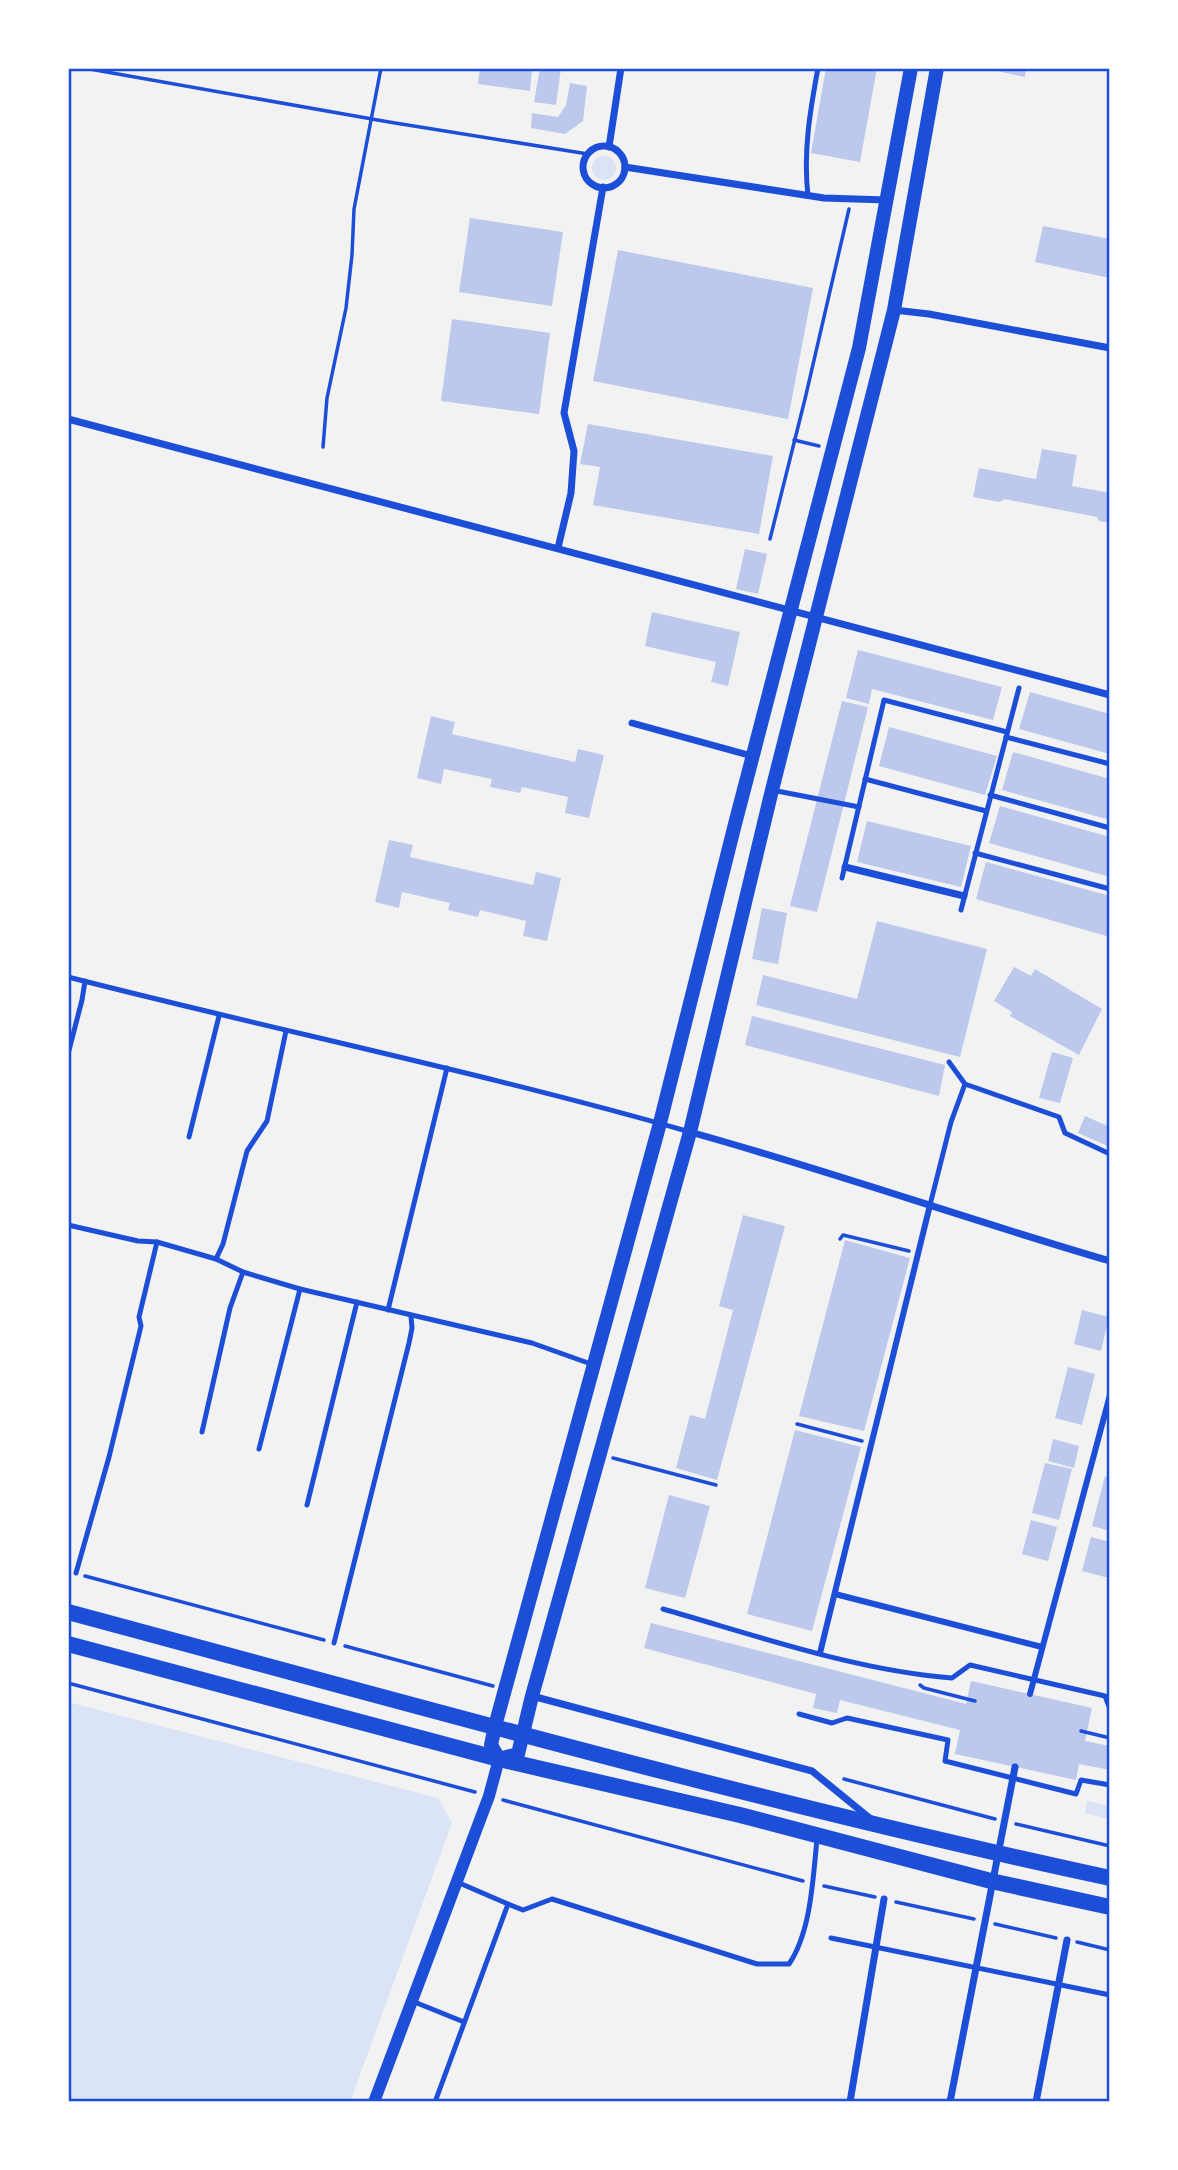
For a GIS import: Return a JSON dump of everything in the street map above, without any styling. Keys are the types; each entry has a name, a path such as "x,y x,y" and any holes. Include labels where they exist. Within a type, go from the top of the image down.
{"main road":[{"path":"499,1759 491,1745 495,1726 660,1123 864,328 911,68"},
{"path":"499,1759 518,1754 690,1132 772,790 894,310 937,68"},
{"path":"68,1612 495,1726 878,1824 997,1854 1110,1878"},
{"path":"68,1644 499,1759 740,1815 991,1881 1110,1907"}],"street":[{"path":"609,146 621,68"},
{"path":"609,146 622,157 625,167 618,182 603,187 593,184 585,175 584,164 588,154 595,148 609,146"},
{"path":"625,167 808,196 887,200"},
{"path":"558,548 571,493 574,451 564,413 603,187"},
{"path":"894,310 929,314 1110,348"},
{"path":"68,419 1110,695"},
{"path":"632,723 753,756"},
{"path":"845,867 964,897"},
{"path":"690,1132 753,1149 1110,1261"},
{"path":"820,1653 930,1205"},
{"path":"1030,1694 1110,1395"},
{"path":"835,1594 1042,1647"},
{"path":"532,1696 812,1771 878,1824"},
{"path":"374,2102 489,1796 499,1759"},
{"path":"950,2102 1015,1767"},
{"path":"850,2102 884,1899"},
{"path":"1036,2102 1066,1940"}],"lane":[{"path":"808,196 806,143 818,68"},
{"path":"961,910 1019,688"},
{"path":"842,878 884,700 1110,764"},
{"path":"865,779 986,811"},
{"path":"772,790 859,807"},
{"path":"990,795 1110,828"},
{"path":"975,853 1110,889"},
{"path":"68,977 219,1016 447,1068 690,1132"},
{"path":"68,1054 85,981"},
{"path":"189,1137 219,1016"},
{"path":"216,1259 223,1244 247,1151 267,1121 286,1031"},
{"path":"949,1062 965,1084 1059,1117 1065,1133 1110,1154"},
{"path":"388,1310 447,1068"},
{"path":"930,1205 951,1122 965,1084"},
{"path":"68,1224 138,1241 157,1242 216,1259 243,1272 300,1289 532,1343 594,1365"},
{"path":"76,1573 109,1457 141,1326 139,1317 157,1242"},
{"path":"202,1432 230,1308 243,1272"},
{"path":"260,1449 300,1289"},
{"path":"307,1505 357,1303"},
{"path":"334,1643 409,1343 411,1316"},
{"path":"663,1609 820,1653 908,1674 952,1678 970,1665 1105,1696 1110,1709"},
{"path":"799,1714 832,1723 846,1718 948,1740 946,1762 1076,1794 1081,1780 1110,1785"},
{"path":"457,1882 523,1910 552,1899 757,1964 789,1964 800,1948 813,1883 817,1835"},
{"path":"435,2102 508,1904"},
{"path":"831,1938 1110,1995"},
{"path":"412,2001 464,2022"}],"path":[{"path":"83,68 588,154"},
{"path":"323,447 327,398 346,307 354,209 381,68"},
{"path":"769,539 850,200"},
{"path":"794,440 833,450"},
{"path":"840,1239 843,1235 918,1254"},
{"path":"797,1424 872,1443"},
{"path":"600,1454 716,1485"},
{"path":"76,1573 505,1690"},
{"path":"68,1683 813,1883 1110,1950"},
{"path":"924,1688 975,1701"},
{"path":"1081,1731 1110,1738"},
{"path":"812,1771 1110,1846"}],"shaded area":[{"path":"604,156 613,159 616,168 613,177 604,180 595,177 592,168 595,159"},
{"path":"68,1702 438,1798 452,1823 350,2102 68,2102"},
{"path":"1087,1801 1110,1806 1110,1820 1085,1813"}],"building":[{"path":"480,68 532,68 530,91 478,84"},
{"path":"540,68 561,68 556,105 534,102"},
{"path":"826,68 877,68 860,162 811,153"},
{"path":"983,68 1026,68 1025,77"},
{"path":"570,83 587,86 583,121 565,134 531,128 532,113 558,117 566,105"},
{"path":"470,218 563,232 552,306 459,292"},
{"path":"1043,226 1110,239 1110,278 1035,262"},
{"path":"618,250 813,288 788,419 593,381"},
{"path":"452,319 550,333 539,414 441,401"},
{"path":"588,424 773,456 759,534 593,505 600,467 580,464"},
{"path":"1042,449 1077,455 1072,486 1110,493 1110,523 1099,521 1097,517 1004,499 1000,502 973,497 979,468 1036,479"},
{"path":"745,549 767,554 758,594 736,589"},
{"path":"652,612 740,632 728,686 711,682 716,662 645,646"},
{"path":"858,650 1002,687 993,720 872,689 869,704 846,698"},
{"path":"1030,692 1110,714 1110,754 1019,729"},
{"path":"842,701 868,707 817,912 790,906"},
{"path":"431,716 455,722 452,734 575,762 578,749 604,755 589,818 565,813 568,797 522,787 520,793 490,787 492,779 444,769 441,784 417,778"},
{"path":"889,727 997,756 985,795 879,766"},
{"path":"1013,752 1110,779 1110,820 1002,790"},
{"path":"1000,806 1110,837 1110,877 989,843"},
{"path":"867,821 971,846 961,887 857,862"},
{"path":"389,840 413,845 410,857 533,885 536,872 561,878 547,941 523,936 526,921 480,910 478,917 448,910 450,903 402,892 399,908 375,902"},
{"path":"986,862 1110,896 1110,937 976,899"},
{"path":"762,908 787,913 778,964 752,959"},
{"path":"877,921 987,949 960,1057 756,1005 763,975 857,999"},
{"path":"1014,967 1031,976 1035,969 1102,1009 1079,1055 1010,1016 1012,1012 994,1001"},
{"path":"752,1016 945,1065 939,1096 745,1045"},
{"path":"1052,1052 1073,1058 1060,1103 1039,1098"},
{"path":"1085,1116 1110,1127 1110,1147 1078,1133"},
{"path":"743,1215 785,1226 717,1480 676,1468 690,1415 705,1419 733,1310 719,1306"},
{"path":"845,1240 910,1258 864,1431 799,1416"},
{"path":"1082,1310 1109,1317 1101,1351 1074,1344"},
{"path":"1068,1367 1095,1374 1082,1425 1055,1418"},
{"path":"795,1430 861,1447 812,1631 747,1614"},
{"path":"1053,1439 1079,1446 1074,1468 1048,1461"},
{"path":"1045,1463 1072,1469 1059,1520 1032,1513"},
{"path":"1105,1476 1110,1477 1110,1531 1092,1526"},
{"path":"669,1495 710,1506 685,1598 645,1588"},
{"path":"1031,1520 1057,1527 1048,1561 1022,1554"},
{"path":"1091,1537 1110,1542 1109,1578 1082,1571"},
{"path":"651,1623 966,1704 971,1681 1092,1708 1085,1741 1110,1746 1110,1770 1079,1764 1076,1780 955,1754 960,1730 840,1700 837,1713 813,1708 816,1694 644,1648"}]}
